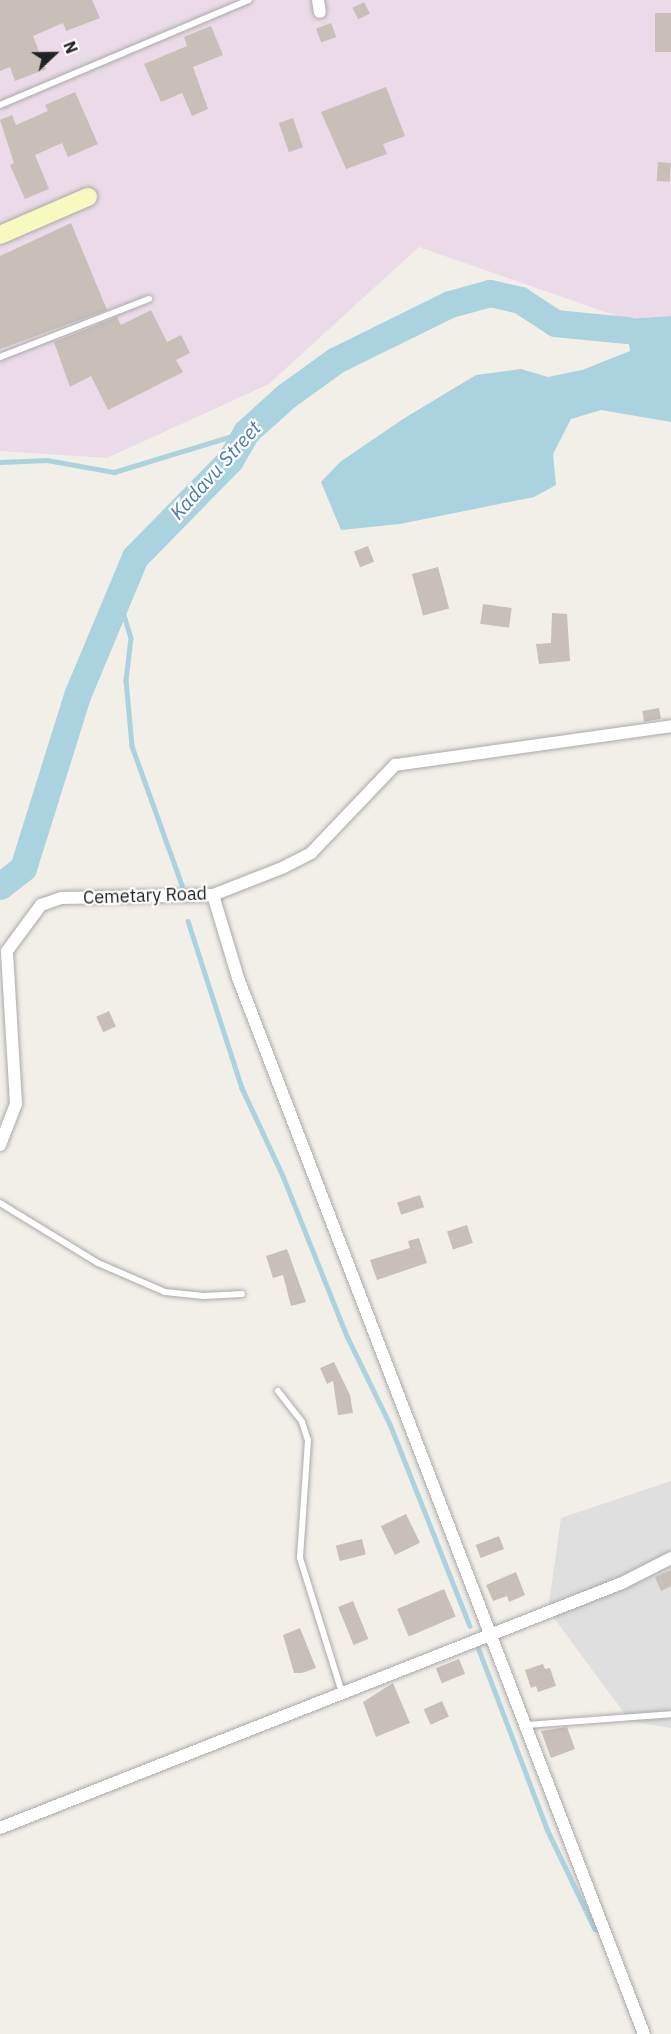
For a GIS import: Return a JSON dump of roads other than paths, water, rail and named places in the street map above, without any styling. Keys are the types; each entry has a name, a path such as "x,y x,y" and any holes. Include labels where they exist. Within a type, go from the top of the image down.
{"street":[{"path":"0,235 88,197"},
{"name":"Cemetary Road","path":"0,1145 16,1104 7,951 23,926 41,905 61,898 165,898 213,895 311,854 395,765 671,726"},
{"path":"213,895 238,978 488,1635 644,2034"},
{"path":"0,1828 622,1583 671,1558"}],"lane":[{"path":"0,105 249,0"},
{"path":"0,357 149,299"},
{"path":"0,1203 98,1263 165,1292 204,1296 242,1294"},
{"path":"278,1391 302,1422 308,1440 300,1558 342,1693"},
{"path":"523,1725 568,1718 671,1714"}],"water":[{"path":"671,316 671,422 601,410 571,419 553,454 556,485 534,497 400,524 341,530 321,482 340,462 403,419 476,375 521,369 548,377 582,370 630,351 625,319"}],"waterway":[{"name":"Kadavu Street","path":"0,886 23,868 78,693 135,557 230,460 246,432 286,396 336,360 450,304 490,293 520,300 555,323 627,330"},
{"path":"0,462 47,460 114,472 246,432"},
{"path":"117,592 131,638 126,680 132,746 182,885"},
{"path":"188,921 242,1088 283,1176 347,1336 390,1424 470,1626"},
{"path":"478,1647 547,1829 595,1929"}]}
